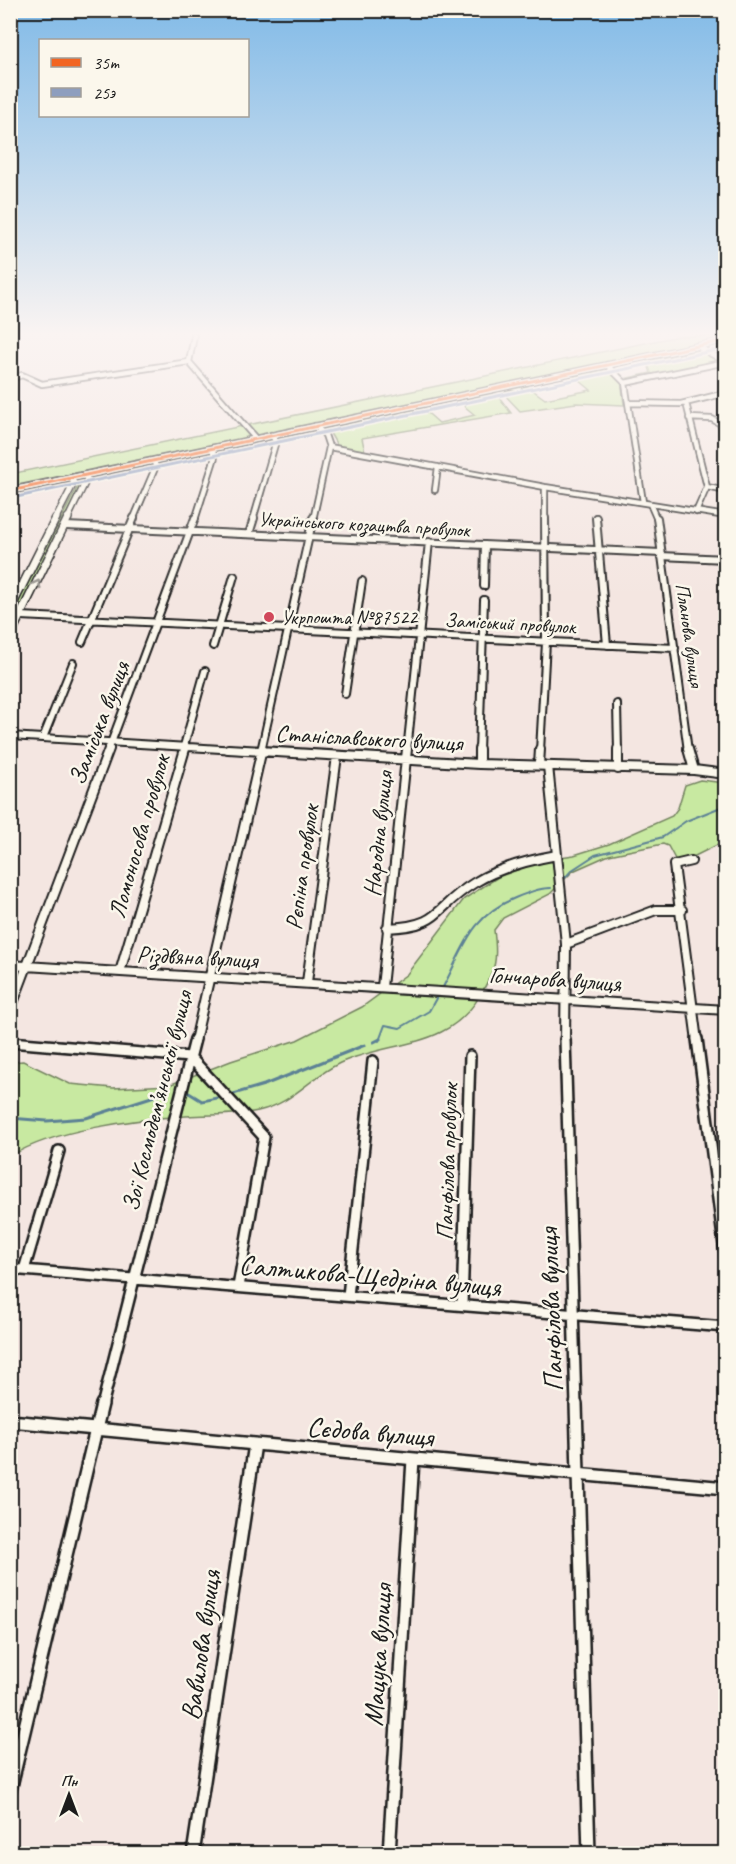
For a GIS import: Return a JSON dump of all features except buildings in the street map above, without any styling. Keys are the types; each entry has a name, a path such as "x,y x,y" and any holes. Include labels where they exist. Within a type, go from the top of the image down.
{"highway":[{"path":"10,491 256,438 273,437 329,423"}],"street":[{"path":"243,423 256,438"},
{"path":"632,423 643,502"},
{"path":"690,423 707,488 696,512"},
{"path":"315,426 325,435 329,447 545,487 726,516"},
{"path":"249,534 273,437"},
{"name":"Зої Космодем’янської вулиця","path":"10,1790 133,1279 211,977 329,447"},
{"name":"Заміська вулиця","path":"10,1011 29,966 191,531 215,457 212,448"},
{"path":"82,642 156,466 153,460"},
{"path":"435,490 438,467"},
{"path":"10,636 66,526 87,479 85,475"},
{"path":"10,610 14,595 74,483 71,478"},
{"name":"Панфілова вулиця","path":"545,487 544,765 557,855 558,887 566,944 564,999 590,1854"},
{"path":"707,488 726,490"},
{"name":"Планова вулиця","path":"650,504 657,519 684,711 686,742 694,770"},
{"path":"596,517 607,645"},
{"name":"Українського козацтва провулок","path":"66,526 600,550 726,559"},
{"name":"Народна вулиця","path":"382,987 429,542"},
{"path":"484,586 485,545"},
{"path":"213,646 234,576"},
{"path":"345,694 362,581"},
{"path":"479,764 484,600"},
{"name":"Заміський провулок","path":"21,616 675,648"},
{"path":"43,738 74,663"},
{"name":"Ломоносова провулок","path":"120,972 205,671"},
{"path":"617,704 618,769"},
{"name":"Станіславського вулиця","path":"10,736 479,764 694,770 726,774"},
{"name":"Рєпіна провулок","path":"307,982 337,756"},
{"path":"387,928 410,928 435,920 470,885 516,866 557,855"},
{"path":"692,861 674,866 682,910 726,1260"},
{"path":"566,944 656,910 682,910"},
{"name":"Різдвяна вулиця","path":"10,965 382,987"},
{"name":"Гончарова вулиця","path":"382,987 726,1010"},
{"path":"10,1042 190,1057 264,1137 238,1287"},
{"name":"Панфілова провулок","path":"462,1305 470,1056"},
{"path":"348,1296 373,1061"},
{"path":"24,1270 58,1151"},
{"name":"Салтикова-Щедріна вулиця","path":"10,1269 726,1328"},
{"name":"Сєдова вулиця","path":"10,1421 726,1488"},
{"name":"Вавилова вулиця","path":"194,1854 255,1444"},
{"name":"Мацука вулиця","path":"389,1854 413,1459"}],"green space":[{"path":"257,423 320,423 11,488 10,474"},
{"path":"351,423 451,423 362,438 365,452 338,447 327,428"},
{"path":"78,486 84,486 11,632 11,616"},
{"path":"700,780 725,783 725,841 683,862 676,861 668,846 663,844 609,855 573,871 550,894 503,918 494,930 495,964 481,994 468,1012 436,1035 360,1055 340,1063 282,1102 258,1111 195,1115 96,1127 49,1139 11,1156 11,1062 23,1061 70,1084 113,1088 169,1085 231,1061 297,1040 362,1007 407,974 464,899 498,877 547,859 574,855 609,844 672,816 678,808 685,785"}],"waterway":[{"path":"563,880 572,870 595,855 663,837 686,821 726,805"},
{"path":"442,989 470,936 487,915 515,898 551,888"},
{"path":"380,1039 385,1025 400,1028 429,1011 439,993"},
{"path":"374,1042 380,1039"},
{"path":"230,1095 264,1085 365,1045"},
{"path":"10,1118 47,1121 86,1118 167,1092"},
{"path":"189,1093 202,1101 222,1097"}],"transit line":[{"name":"35т","path":"10,491 333,423"},
{"name":"25э","path":"12,498 369,423"}],"place":[{"name":"Укрпошта №87522","path":"269,617"}]}
